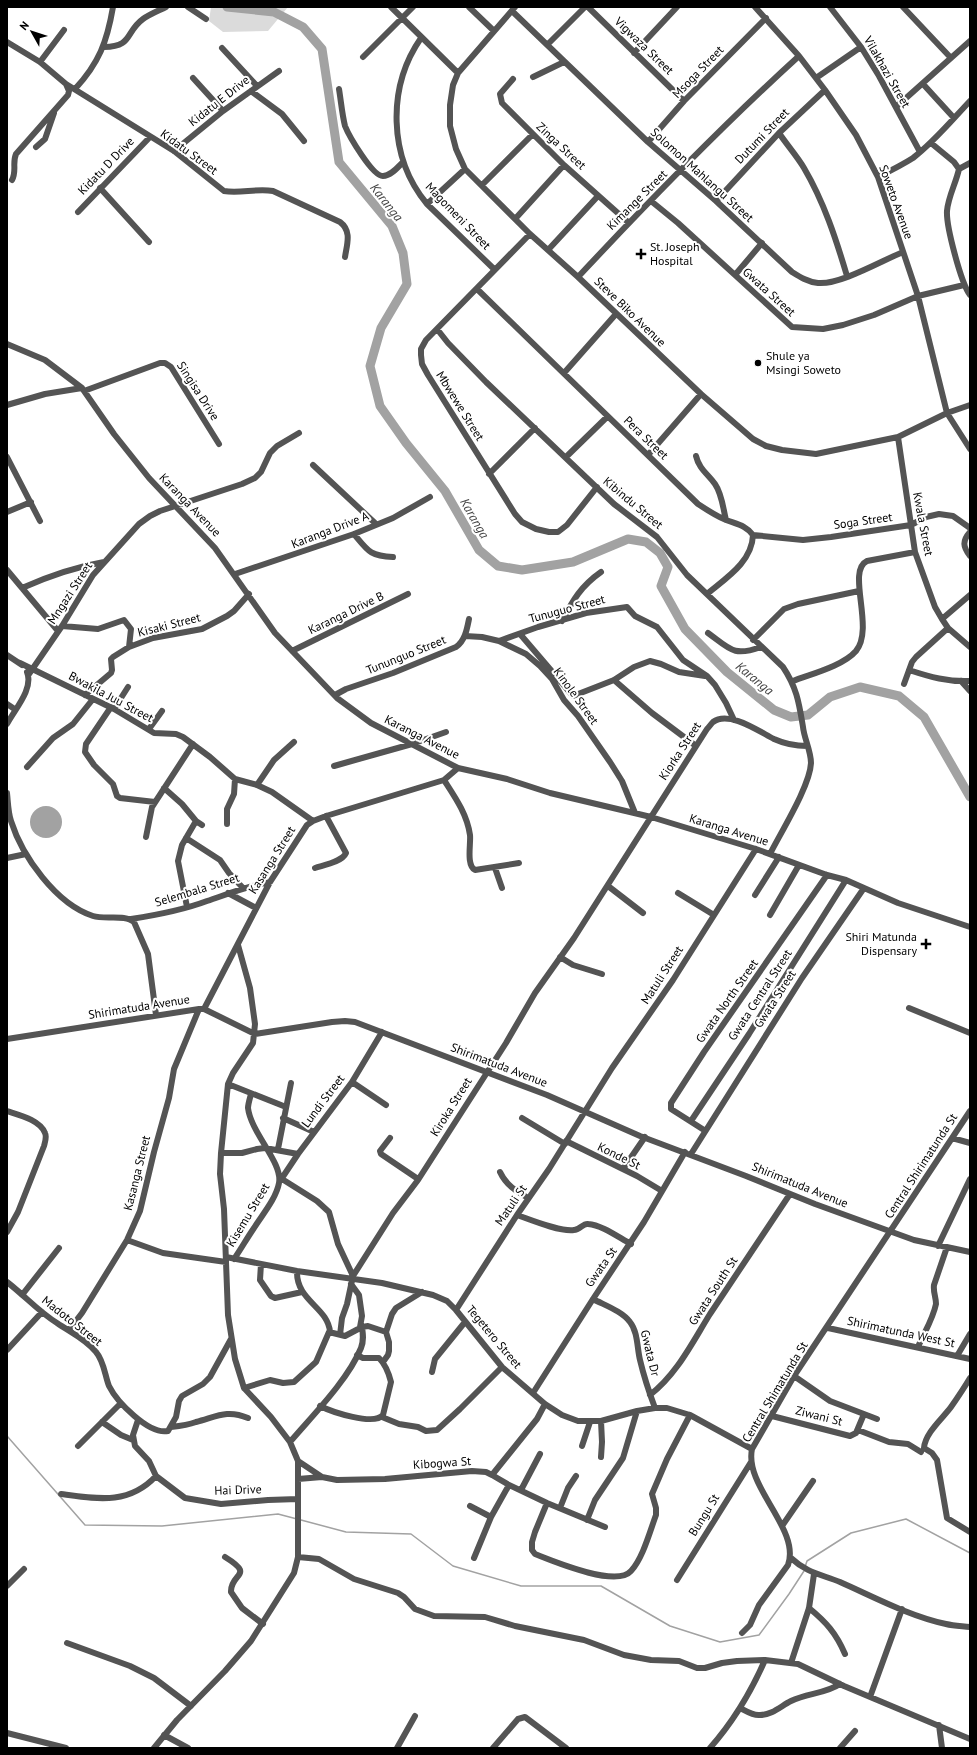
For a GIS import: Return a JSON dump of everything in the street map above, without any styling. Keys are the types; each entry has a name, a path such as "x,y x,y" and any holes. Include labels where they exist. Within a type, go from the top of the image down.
{"street":[{"path":"75,89 92,69 104,47 113,7"},
{"path":"104,47 121,45 128,39 142,19 158,9 166,7"},
{"path":"188,7 206,19"},
{"path":"391,7 458,73"},
{"path":"363,57 413,7"},
{"path":"469,7 494,31"},
{"path":"547,45 586,7"},
{"name":"Vigwaza Street","path":"586,7 684,101"},
{"path":"634,53 677,7"},
{"name":"Soweto Avenue","path":"755,7 799,56 825,90 856,135 878,177 918,296 947,413 970,449"},
{"name":"Vilakhazi Street","path":"830,7 861,47 882,81 920,152"},
{"path":"903,7 951,58"},
{"name":"Steve Biko Avenue","path":"513,9 458,73 452,85 450,126 456,149 465,169 530,234 578,277 700,394 753,439 766,446 782,450 816,454 898,437 947,413 970,406"},
{"name":"Solomon Mahlangu Street","path":"513,9 564,62 648,142 716,201 792,272 803,279 818,283 834,281 903,252"},
{"name":"Msoga Street","path":"648,142 684,101 766,18"},
{"path":"40,62 64,30"},
{"name":"Magomeni Street","path":"421,38 405,66 400,88 397,112 397,133 403,162 418,193 427,204 495,270"},
{"path":"896,108 970,41"},
{"name":"Kidatu Street","path":"7,42 40,62 66,84 174,151 224,191 233,193 264,190 273,191 340,222 346,226 348,232 345,257"},
{"path":"816,78 861,47"},
{"path":"222,48 257,86"},
{"name":"Kimange Street","path":"578,277 681,170 799,56"},
{"path":"533,77 564,62"},
{"name":"Kidatu E Drive","path":"174,151 223,111 279,71"},
{"path":"193,78 223,111"},
{"name":"Zinga Street","path":"513,79 503,90 500,99 502,104 564,165 629,223"},
{"path":"12,180 16,171 14,159 16,154 68,95 69,91 66,84"},
{"path":"922,84 954,118"},
{"path":"339,89 345,124 348,132 377,174 386,176 403,162"},
{"name":"Dutumi Street","path":"716,201 779,133 825,90"},
{"path":"250,91 282,114 304,141"},
{"path":"878,177 897,168 931,143 970,101"},
{"path":"36,147 46,137 55,110"},
{"path":"779,133 804,168 813,185 831,224 847,276"},
{"path":"482,185 532,135"},
{"name":"Kidatu D Drive","path":"78,212 150,137"},
{"path":"931,143 949,158 959,169"},
{"path":"970,163 959,169 947,211 951,241 964,284 970,295"},
{"path":"515,219 564,165"},
{"path":"427,204 465,169"},
{"path":"100,188 149,242"},
{"path":"548,250 598,196"},
{"name":"Gwata Street","path":"651,201 678,223 792,327 823,328 843,325 874,315 918,296 964,284"},
{"name":"Mbwewe Street","path":"530,234 426,340 421,349 422,364 435,389 515,514 522,522 536,529 549,532 558,532 567,525 597,487"},
{"path":"734,275 762,243"},
{"name":"Pera Street","path":"477,289 517,330 564,373 607,417 698,504 726,520 750,530 753,535"},
{"path":"564,373 616,314"},
{"name":"Kibindu Street","path":"437,329 448,343 480,376 614,504 657,537 687,575 753,640 783,667 793,681 800,705 807,746"},
{"name":"Karanga Avenue","path":"7,344 45,360 83,389 133,458 176,507 215,548 235,574 275,633 335,695 348,707 371,723 458,768 652,817 756,849 827,876 846,880 898,903 970,928"},
{"name":"Singisa Drive","path":"83,389 153,365 165,363 171,367 219,444"},
{"path":"7,405 45,394 83,389"},
{"path":"648,455 700,394"},
{"path":"566,457 607,417"},
{"path":"489,474 535,428"},
{"name":"Mngazi Street","path":"29,674 60,628 84,587 104,562 139,524 150,516 242,484 255,478 261,472 270,453 277,446 299,433"},
{"name":"Kwala Street","path":"898,437 915,552 935,607 948,628 970,648"},
{"path":"696,456 700,467 716,485 726,520"},
{"path":"7,457 40,521"},
{"path":"312,465 376,524"},
{"name":"Karanga Drive A","path":"235,574 354,534 393,518 430,497"},
{"path":"7,512 31,502"},
{"name":"Soga Street","path":"753,535 803,540 911,525 926,517 939,514 953,516 970,528"},
{"path":"970,532 963,543 965,550 970,556"},
{"path":"354,534 371,553 378,556 393,557"},
{"path":"707,594 744,561 750,552 753,535"},
{"path":"793,681 847,659 856,650 864,629 859,591 859,568 862,563 915,552"},
{"path":"22,588 62,572 81,566 104,562"},
{"path":"7,570 60,628 98,629 124,620 131,628 129,647"},
{"path":"562,621 578,592 584,585 601,572"},
{"path":"753,640 784,609 859,591"},
{"name":"Kisaki Street","path":"85,696 111,673 111,660 113,656 129,647 153,638 202,629 234,611 249,594"},
{"name":"Karanga Drive B","path":"292,651 408,594"},
{"path":"942,619 970,595"},
{"name":"Tunuguo Street","path":"499,641 538,627 586,613 627,607 635,616 657,627 684,660 707,676 715,685 734,720"},
{"path":"465,636 469,619"},
{"path":"904,684 916,657 948,628"},
{"path":"708,633 736,651 746,652 761,647"},
{"path":"520,634 573,696 614,680 634,667 650,661 679,672 707,676"},
{"name":"Kinole Street","path":"465,636 482,637 499,641 526,654 552,679 564,700 578,716 622,781 635,813"},
{"name":"Tununguo Street","path":"335,695 346,689 456,647 461,643 465,636"},
{"name":"Bwakila Juu Street","path":"7,655 85,696 112,708 154,732 176,734 193,744 235,779 257,785 272,792 313,821"},
{"path":"7,724 27,690 29,682 29,674 20,662"},
{"path":"909,670 937,679 970,681"},
{"path":"614,680 652,713 696,746"},
{"path":"961,681 970,691"},
{"path":"128,687 86,744 85,752 88,758 113,784 117,796 120,798 155,802"},
{"path":"27,767 49,743 73,724 93,699"},
{"path":"7,713 19,703"},
{"path":"7,704 13,708"},
{"path":"149,729 162,712"},
{"name":"Kiorka Street","path":"652,817 696,746 713,722 720,719 734,720 749,725 785,743 807,746"},
{"path":"334,766 412,744 446,732"},
{"path":"257,785 274,760 294,742"},
{"path":"146,837 152,807 193,744"},
{"path":"770,854 796,805 808,776 811,762 807,746"},
{"name":"Kasanga Street","path":"69,1330 82,1313 127,1240 140,1211 169,1098 174,1069 202,1009 238,945 270,882 302,833 313,821 444,780 458,768"},
{"path":"227,824 228,809 234,794 235,779"},
{"path":"444,780 457,799 466,817 470,835 471,864 473,869 495,868 519,863"},
{"path":"164,788 202,825"},
{"name":"Selembala Street","path":"7,793 9,819 26,854 65,901 92,916 106,919 131,919 168,913 243,888 270,882"},
{"path":"315,868 343,858 346,853 326,816"},
{"name":"Kiroka Street","path":"340,1335 342,1318 347,1304 352,1279 393,1213 418,1179 506,1043 535,993 574,938 652,817"},
{"path":"187,907 178,861 186,838 196,820"},
{"path":"186,838 220,860 228,874 243,888"},
{"name":"Matuli Street","path":"585,1112 756,849"},
{"path":"7,858 26,854"},
{"path":"755,895 779,857"},
{"path":"770,915 799,865"},
{"path":"495,868 502,888"},
{"name":"Gwata North Street","path":"704,1130 671,1109 671,1103 704,1052 827,876"},
{"name":"Gwata Central Street","path":"691,1121 749,1034 846,880"},
{"path":"608,886 643,913"},
{"name":"Gwata Street","path":"704,1130 802,978 864,888"},
{"path":"228,893 256,908"},
{"path":"678,893 714,915"},
{"path":"131,919 134,922 148,954 156,1015"},
{"path":"154,1748 164,1735 237,1658 263,1624 294,1573 298,1557 298,1460 290,1442 271,1417 244,1388 235,1359 231,1339 227,1295 222,1185 220,1174 221,1153 228,1084 233,1073 253,1043 255,1034 251,996 238,945"},
{"path":"560,957 573,965 602,974"},
{"path":"909,1008 970,1033"},
{"name":"Shirimatuda Avenue","path":"7,1040 156,1015 202,1009 255,1034 345,1020 355,1022 547,1095 645,1137 890,1232 914,1240 970,1252"},
{"name":"Lundi Street","path":"281,1180 298,1154 352,1082 382,1032"},
{"path":"352,1082 386,1105"},
{"path":"278,1149 291,1083"},
{"path":"228,1084 286,1107"},
{"name":"Kisemu Street","path":"234,1259 270,1203 281,1180 276,1164 265,1148 250,1118 248,1107 251,1094"},
{"path":"7,1111 24,1117 38,1125 45,1132 46,1137 44,1146 18,1212 7,1232"},
{"name":"Central Shirimatunda St","path":"890,1232 970,1111"},
{"name":"Matuli St","path":"456,1310 585,1112"},
{"path":"283,1118 314,1132"},
{"name":"Konde St","path":"522,1118 565,1143 623,1169 662,1191"},
{"name":"Gwata St","path":"533,1393 593,1299 631,1244 662,1191 704,1130"},
{"path":"623,1169 645,1137"},
{"path":"390,1138 380,1151 381,1154 418,1179"},
{"path":"952,1138 970,1143"},
{"path":"221,1153 242,1153 265,1148 278,1149 298,1154"},
{"path":"500,1172 507,1183 514,1190 528,1198"},
{"path":"938,1246 970,1179"},
{"path":"281,1180 317,1201 330,1212 331,1224 359,1295 363,1340 346,1375 290,1442"},
{"name":"Gwata South St","path":"650,1395 661,1387 678,1367 716,1306 790,1194"},
{"path":"517,1215 537,1223 565,1229 575,1230 585,1224 595,1225 631,1244"},
{"name":"Central Shimatunda St","path":"791,1558 791,1552 782,1526 762,1490 750,1462 752,1449 794,1376 828,1328 890,1232"},
{"name":"Tegetero Street","path":"127,1240 163,1253 226,1260 234,1259 297,1271 382,1283 433,1295 447,1301 456,1310 502,1367 545,1404 562,1415 578,1421 590,1422 601,1421 637,1411 667,1408 690,1415 752,1449"},
{"path":"22,1295 59,1248"},
{"path":"918,1347 932,1318 936,1303 933,1290 934,1285 947,1248"},
{"path":"261,1264 260,1280 272,1296 275,1298 302,1292"},
{"path":"297,1271 296,1280 302,1292 327,1321 330,1332"},
{"name":"Madoto Street","path":"8,1284 56,1323 69,1330 97,1352 110,1388 121,1403 138,1420 158,1431 168,1431 171,1427 195,1423 224,1413 242,1415 248,1418"},
{"path":"383,1362 389,1351 389,1342 386,1332 392,1314 396,1308 422,1292"},
{"name":"Gwata Dr","path":"593,1299 626,1318 631,1323 636,1334 639,1359 655,1408"},
{"path":"7,1350 42,1312"},
{"path":"432,1372 435,1358 465,1322"},
{"path":"330,1332 340,1335 349,1334 361,1327 368,1326 386,1332"},
{"name":"Shirimatunda West St","path":"828,1328 970,1358"},
{"path":"244,1388 270,1380 284,1383 294,1382 316,1362 321,1354 328,1333 330,1332"},
{"path":"957,1356 970,1334"},
{"path":"171,1427 176,1417 179,1401 182,1396 203,1384 210,1377 231,1339"},
{"path":"357,1355 363,1358 378,1358 383,1362 391,1382 382,1417"},
{"path":"320,1406 332,1412 361,1418 382,1417 399,1424 414,1426 426,1431 436,1430 456,1413 502,1367"},
{"path":"794,1376 830,1401 877,1419"},
{"path":"970,1378 950,1409 932,1431 924,1444 926,1450 932,1453 937,1460 947,1518 970,1532"},
{"path":"78,1446 121,1403"},
{"path":"492,1475 537,1419 545,1404"},
{"path":"587,1520 595,1500 623,1458 637,1411"},
{"name":"Ziwani St","path":"772,1416 850,1436 854,1435 858,1430 864,1414"},
{"path":"547,1503 532,1542 532,1550 535,1554 576,1570 613,1576 626,1575 631,1571 639,1558 656,1515 656,1508 652,1494 678,1437 690,1415"},
{"path":"102,1422 121,1435 133,1440 133,1435 138,1420"},
{"path":"601,1421 601,1457"},
{"path":"582,1446 590,1422"},
{"name":"Ziwani St","path":"858,1430 888,1442 908,1444 921,1452"},
{"name":"Hai Drive","path":"133,1440 140,1452 149,1461 156,1476 178,1494 193,1500 221,1504 298,1499"},
{"path":"521,1490 540,1454"},
{"name":"Kibogwa St","path":"298,1460 322,1477 337,1480 385,1479 472,1471 486,1472 547,1503 605,1528"},
{"name":"Bungu St","path":"677,1580 750,1462"},
{"path":"61,1494 108,1498 123,1497 142,1488 156,1476"},
{"path":"560,1508 568,1488 576,1476"},
{"path":"298,1479 322,1477"},
{"path":"782,1526 813,1481"},
{"path":"474,1558 491,1518 509,1485"},
{"path":"470,1506 491,1518"},
{"path":"225,1557 240,1569 239,1575 231,1592 242,1608 263,1624"},
{"path":"298,1557 319,1559 354,1579 398,1593 404,1596 415,1609 434,1616 485,1617 515,1626 584,1640 617,1654 651,1660 679,1661 697,1668 705,1668 722,1662 737,1660 765,1660 791,1663 809,1669 840,1684 970,1739"},
{"path":"742,1633 750,1625 759,1605 785,1570 791,1558 814,1574 836,1580 902,1609 945,1624 970,1627"},
{"path":"7,1586 24,1569"},
{"path":"791,1663 809,1608 814,1574"},
{"path":"809,1608 828,1623 840,1640 845,1654"},
{"path":"870,1697 902,1609"},
{"path":"66,1643 130,1666 154,1678 191,1706"},
{"path":"710,1748 728,1727 740,1708 765,1660"},
{"path":"740,1708 751,1714 759,1716 768,1715 791,1701 805,1696 826,1692 840,1684"},
{"path":"397,1748 415,1716"},
{"path":"493,1748 518,1719 525,1717 566,1748"},
{"path":"939,1725 942,1748"},
{"path":"840,1748 855,1730"},
{"path":"7,1733 46,1746 66,1748"},
{"path":"164,1735 188,1748"}],"shaded area":[{"path":"211,7 288,7 268,31 223,32 209,21"},
{"path":"43,806 49,806 59,813 62,822 61,828 55,835 49,838 43,838 33,831 30,825 30,819 37,809"}],"waterway":[{"name":"Karanga","path":"227,7 274,12 303,27 322,49 339,162 392,226 403,253 407,284 381,328 370,366 380,406 406,443 445,491 479,550 498,566 522,570 573,562 628,539 646,542 660,553 668,567 661,586 685,629 727,672 774,710 791,717 808,715 830,697 860,687 899,696 924,717 970,797"},
{"path":"7,1436 85,1525 162,1526 278,1514 297,1519"},
{"path":"805,1567 807,1561 851,1533 906,1519 970,1553"},
{"path":"301,1520 346,1532 411,1534 453,1566 521,1586 601,1586 670,1626 720,1642 759,1635 804,1571"}],"place":[{"name":"St. Joseph Hospital","path":"641,254"},
{"name":"Shule ya Msingi Soweto","path":"758,363"},
{"name":"Shiri Matunda Dispensary","path":"926,944"}]}
